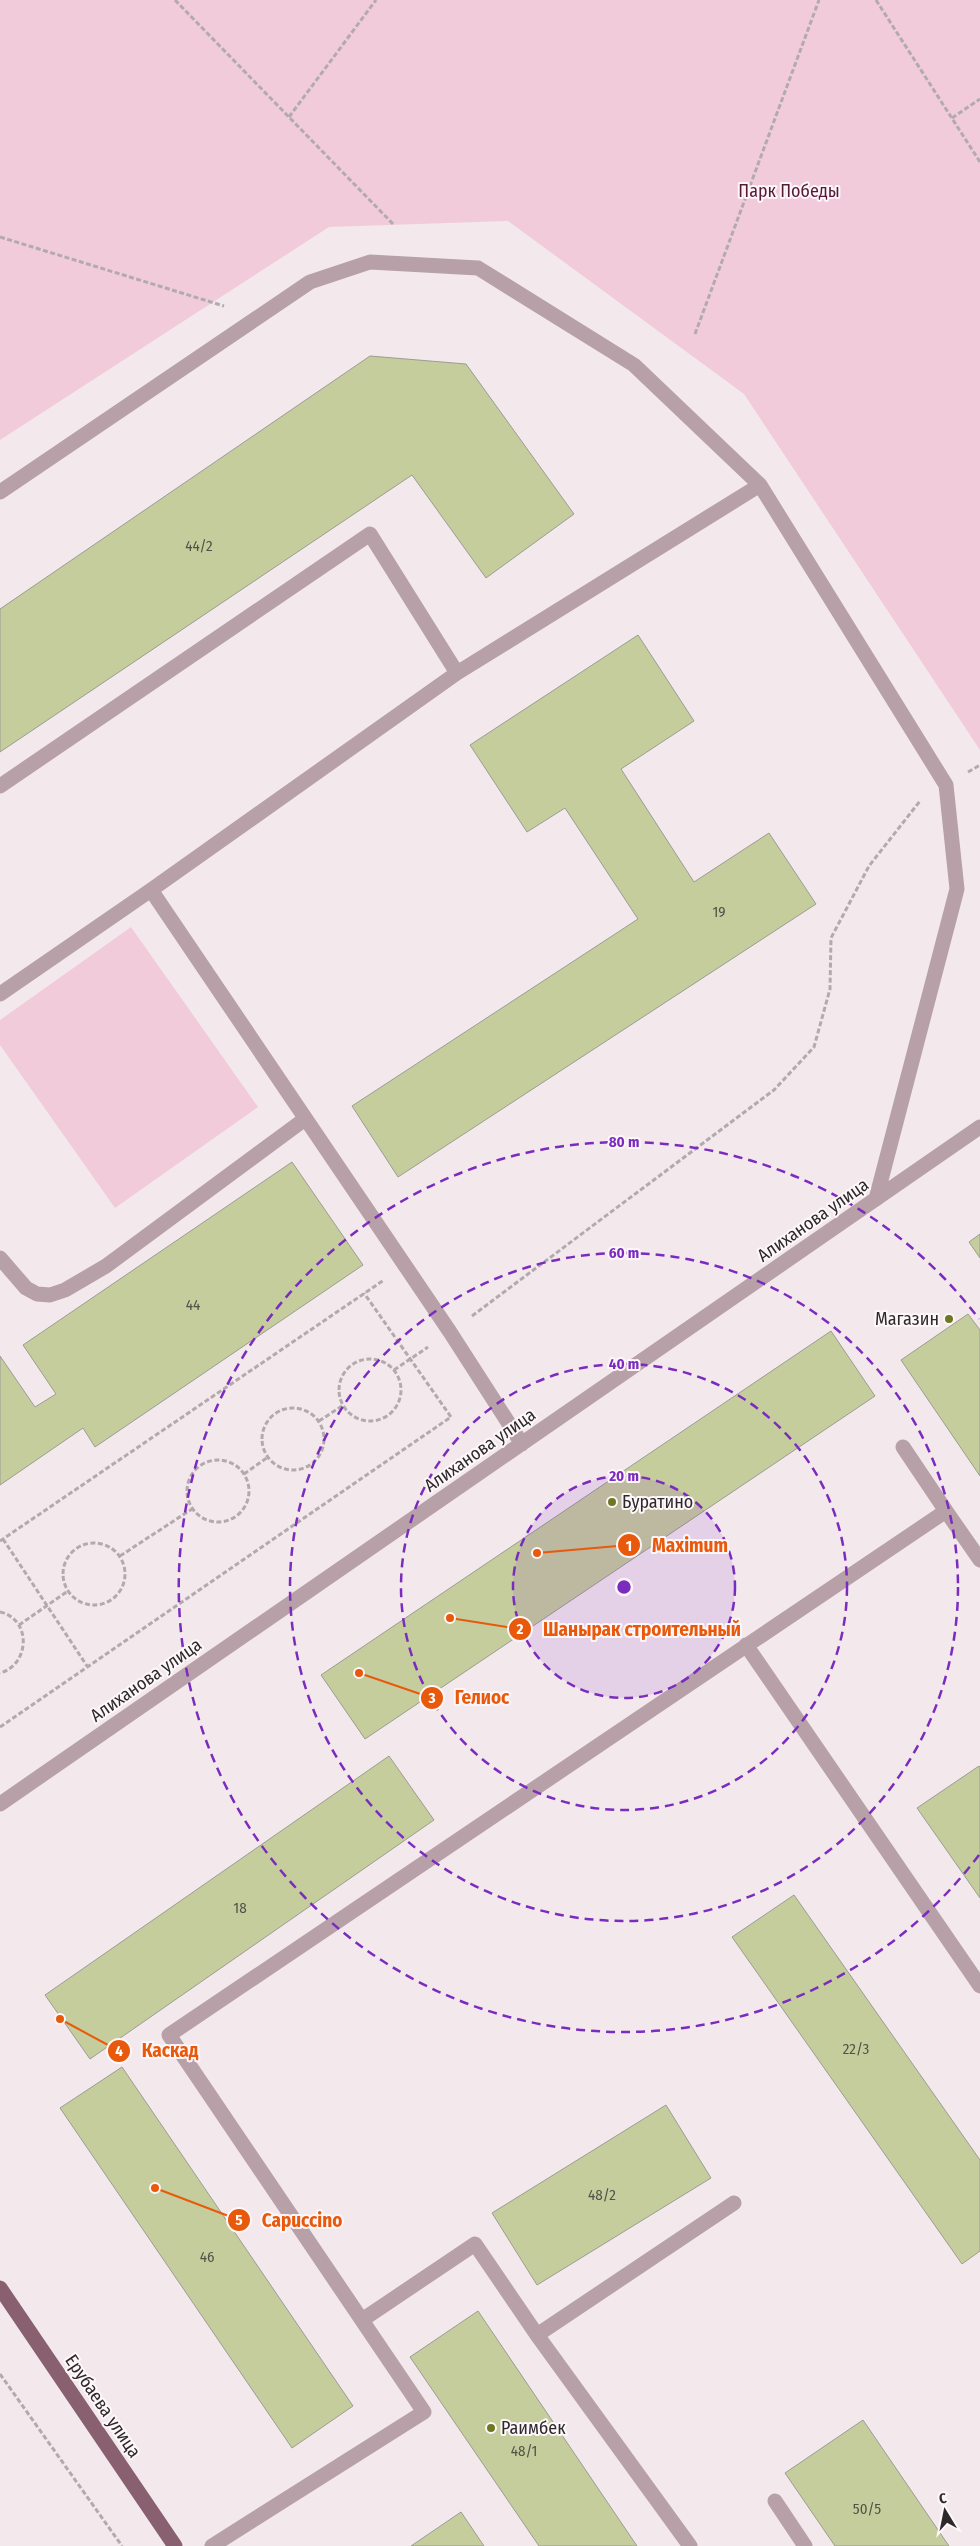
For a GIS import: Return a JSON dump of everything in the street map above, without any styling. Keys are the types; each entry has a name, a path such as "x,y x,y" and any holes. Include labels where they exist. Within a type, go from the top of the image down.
{"main road":[{"name":"Ерубаева улица","path":"0,2288 175,2546"}],"street":[{"path":"0,492 310,282 370,262 478,268 634,365 760,485 946,785 957,889 876,1198"},
{"path":"0,994 151,890 457,673 760,485"},
{"path":"0,786 370,534 457,673"},
{"path":"151,890 404,1267 450,1332 522,1444"},
{"path":"0,1258 26,1288 37,1294 50,1295 64,1290 106,1266 305,1119"},
{"name":"Алиханова улица","path":"0,1804 980,1127"},
{"path":"903,1447 980,1560"},
{"path":"212,2546 424,2412 169,2035 946,1511"},
{"path":"746,1645 980,1986"},
{"path":"537,2335 734,2203"},
{"path":"362,2320 475,2244 537,2335 690,2546"},
{"path":"774,2501 805,2546"}],"path":[{"path":"175,0 394,225"},
{"path":"289,117 376,0"},
{"path":"695,334 819,0"},
{"path":"876,0 980,162"},
{"path":"952,118 980,99"},
{"path":"0,237 258,317"},
{"path":"394,1370 450,1332 774,1090 814,1047 830,988 831,938 869,866 917,802 980,765"},
{"path":"87,1666 1,1540 404,1267"},
{"path":"0,1726 451,1417 364,1293"},
{"path":"370,1358 386,1362 394,1370 398,1375 402,1392 396,1408 384,1419 367,1422 352,1417 342,1406 338,1390 342,1374 353,1362 370,1358"},
{"path":"319,1421 342,1406"},
{"path":"294,1407 310,1412 319,1421 325,1440 320,1457 307,1468 291,1471 276,1466 268,1457 261,1438 266,1423 277,1412 294,1407"},
{"path":"244,1474 268,1457"},
{"path":"218,1459 235,1464 247,1476 250,1492 245,1508 232,1520 216,1523 201,1518 192,1509 186,1491 190,1475 202,1464 218,1459"},
{"path":"120,1556 192,1509"},
{"path":"94,1542 111,1547 120,1556 127,1575 121,1591 108,1603 92,1606 77,1601 68,1591 62,1573 67,1558 78,1547 94,1542"},
{"path":"20,1625 68,1591"},
{"path":"0,1612 8,1614 20,1625 25,1642 21,1658 9,1670 0,1672"},
{"path":"0,2374 122,2546"}],"green space":[{"name":"Парк Победы","path":"0,0 980,0 980,750 744,394 508,221 329,227 0,440"},
{"path":"131,927 258,1107 115,1208 0,1045 0,1020"}],"building":[{"path":"370,356 466,364 574,514 486,578 412,475 0,752 0,609"},
{"path":"638,635 694,721 621,769 694,882 769,833 816,904 398,1177 352,1106 638,919 565,808 527,832 470,745"},
{"path":"292,1162 363,1265 95,1447 83,1428 0,1485 0,1356 35,1407 56,1394 23,1345"},
{"path":"980,1234 980,1258 969,1242"},
{"path":"968,1314 980,1330 980,1476 901,1360"},
{"path":"831,1331 875,1396 365,1739 321,1675"},
{"path":"389,1756 434,1820 90,2059 45,1995"},
{"path":"980,1767 980,1898 917,1808"},
{"path":"794,1895 980,2160 980,2251 962,2264 732,1937"},
{"path":"122,2067 353,2406 292,2448 60,2108"},
{"path":"666,2105 711,2178 537,2285 492,2213"},
{"path":"478,2311 637,2546 539,2546 410,2357"},
{"path":"863,2420 949,2546 835,2546 785,2473"},
{"path":"461,2512 484,2546 411,2546"}],"place":[{"name":"Магазин","path":"949,1319"},
{"name":"Буратино","path":"612,1502"},
{"name":"Maximum","path":"537,1553"},
{"name":"Шанырак строительный","path":"450,1618"},
{"name":"Гелиос","path":"359,1673"},
{"name":"Каскад","path":"60,2019"},
{"name":"Capuccino","path":"155,2188"},
{"name":"Раимбек","path":"491,2428"}]}
